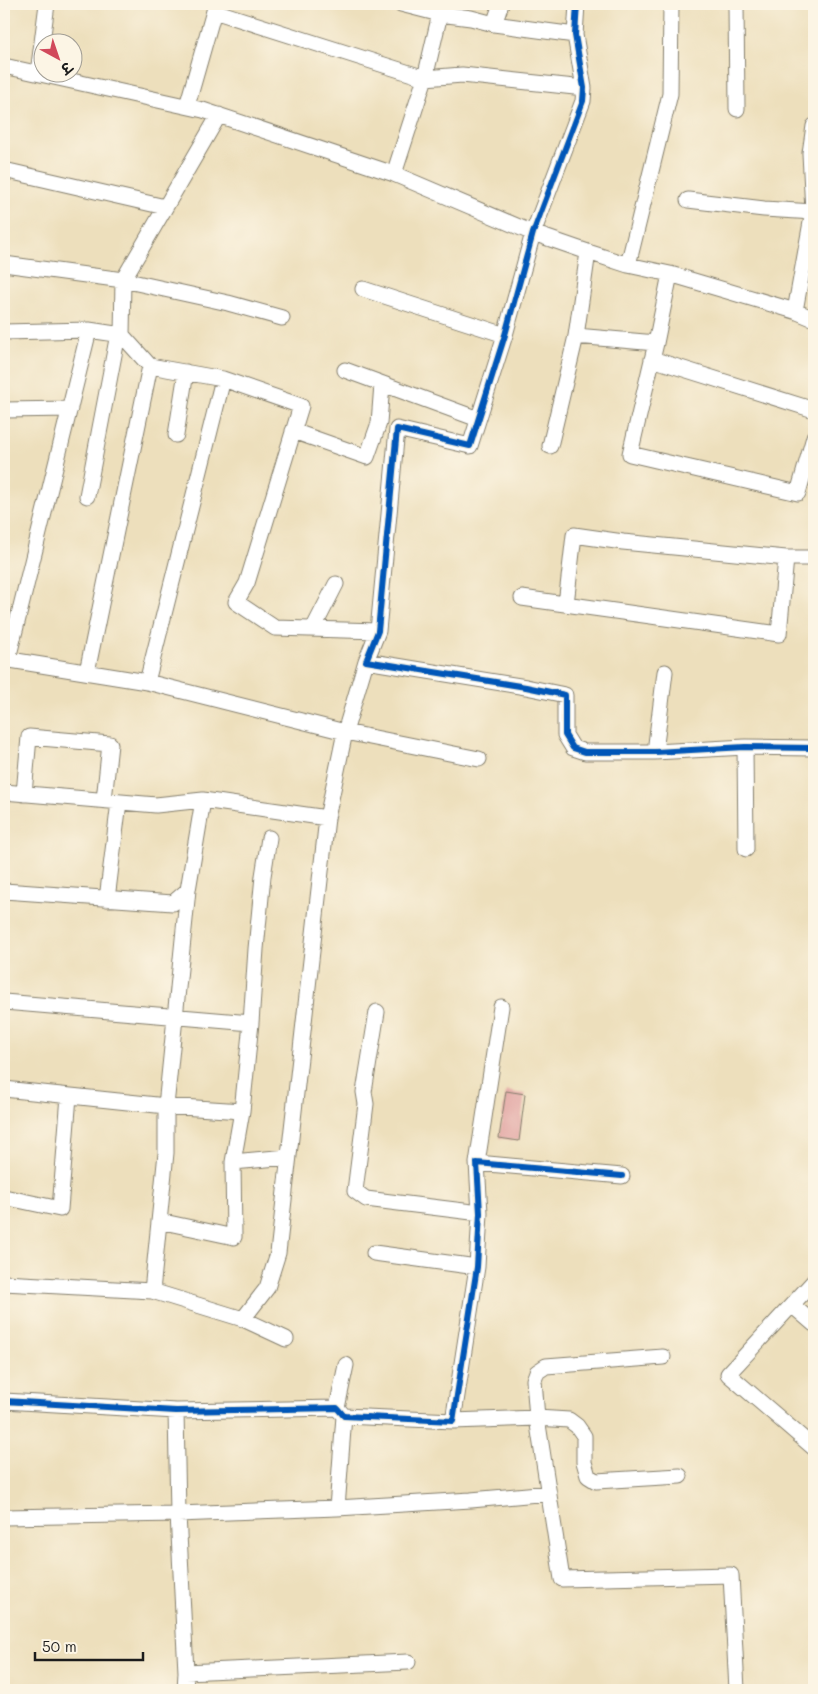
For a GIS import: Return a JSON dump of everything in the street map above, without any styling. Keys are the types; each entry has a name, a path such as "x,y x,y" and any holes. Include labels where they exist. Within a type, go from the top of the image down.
{"street":[{"path":"43,32 47,4"},
{"path":"401,4 440,14 471,18 494,24 575,35"},
{"path":"494,24 501,4"},
{"path":"243,1318 267,1288 278,1253 327,818 345,732 366,661 378,631 397,429 470,446 505,334 532,233 583,101 584,88 575,35 577,4"},
{"path":"628,265 670,94 671,4"},
{"path":"736,4 737,109"},
{"path":"187,106 215,7 426,78 462,75 584,88"},
{"path":"394,174 426,78 440,14"},
{"path":"4,66 32,72"},
{"path":"79,82 219,115 394,174 532,233 628,265 670,274 795,311 814,319"},
{"path":"87,496 120,334 123,280 219,115"},
{"path":"795,311 814,212 812,153 814,126"},
{"path":"4,170 165,206"},
{"path":"688,200 764,209 814,212"},
{"path":"550,446 576,336 588,252"},
{"path":"4,264 123,280 228,302 282,318"},
{"path":"670,274 630,454 798,493 814,437"},
{"path":"363,289 505,334"},
{"path":"89,330 6,659 147,682 345,732 479,759"},
{"path":"4,332 89,330 120,334 150,366 223,379 301,406 247,583 236,602 274,628 378,631"},
{"path":"576,336 656,343"},
{"path":"652,359 814,410"},
{"path":"87,672 150,366"},
{"path":"344,370 478,419"},
{"path":"176,435 186,372"},
{"path":"147,682 223,379"},
{"path":"293,431 367,457 379,423 382,384"},
{"path":"4,410 70,409"},
{"path":"566,604 574,535 623,542 786,558 814,558"},
{"path":"522,598 779,634 786,558"},
{"path":"313,629 336,584"},
{"path":"366,661 564,695 565,735 573,748 585,752 655,752 745,747 814,748"},
{"path":"655,752 664,672"},
{"path":"24,794 28,737 110,744 112,801 107,898"},
{"path":"745,747 746,849"},
{"path":"4,792 156,805 203,800 327,818"},
{"path":"152,1291 166,1153 166,1106 188,890 203,800"},
{"path":"159,1221 234,1237 233,1162 242,1111 263,876 269,838"},
{"path":"4,892 172,903 188,890"},
{"path":"4,1002 251,1023"},
{"path":"453,1420 477,1267 480,1213 477,1163 501,1007"},
{"path":"377,1012 364,1092 366,1104 355,1191 366,1199 480,1213"},
{"path":"4,1089 166,1106 242,1111"},
{"path":"4,1197 60,1208 68,1096"},
{"path":"233,1162 288,1157"},
{"path":"477,1163 622,1176"},
{"path":"374,1253 477,1267"},
{"path":"814,1281 728,1374 814,1448"},
{"path":"4,1284 152,1291 243,1318 286,1338"},
{"path":"792,1304 814,1324"},
{"path":"663,1357 546,1366 537,1372 534,1380 537,1418 562,1579 731,1576 737,1690"},
{"path":"337,1508 341,1412 346,1365"},
{"path":"4,1401 176,1411 341,1412 453,1420 537,1418 569,1420 577,1426 584,1436 584,1462 588,1476 596,1481 680,1476"},
{"path":"176,1411 178,1514 186,1672 185,1690"},
{"path":"4,1517 178,1514 337,1508 549,1493"},
{"path":"186,1672 408,1662"}],"building":[{"path":"506,1091 525,1094 519,1141 499,1138"}],"cycle path":[{"path":"577,4 575,35 584,88 583,101 533,233 505,335 470,446 397,429 378,631 366,661 565,695 565,735 573,748 585,752 655,752 745,747 814,748"},
{"path":"4,1401 176,1411 337,1408 344,1416 453,1421 477,1267 480,1213 477,1163 622,1176"}]}
